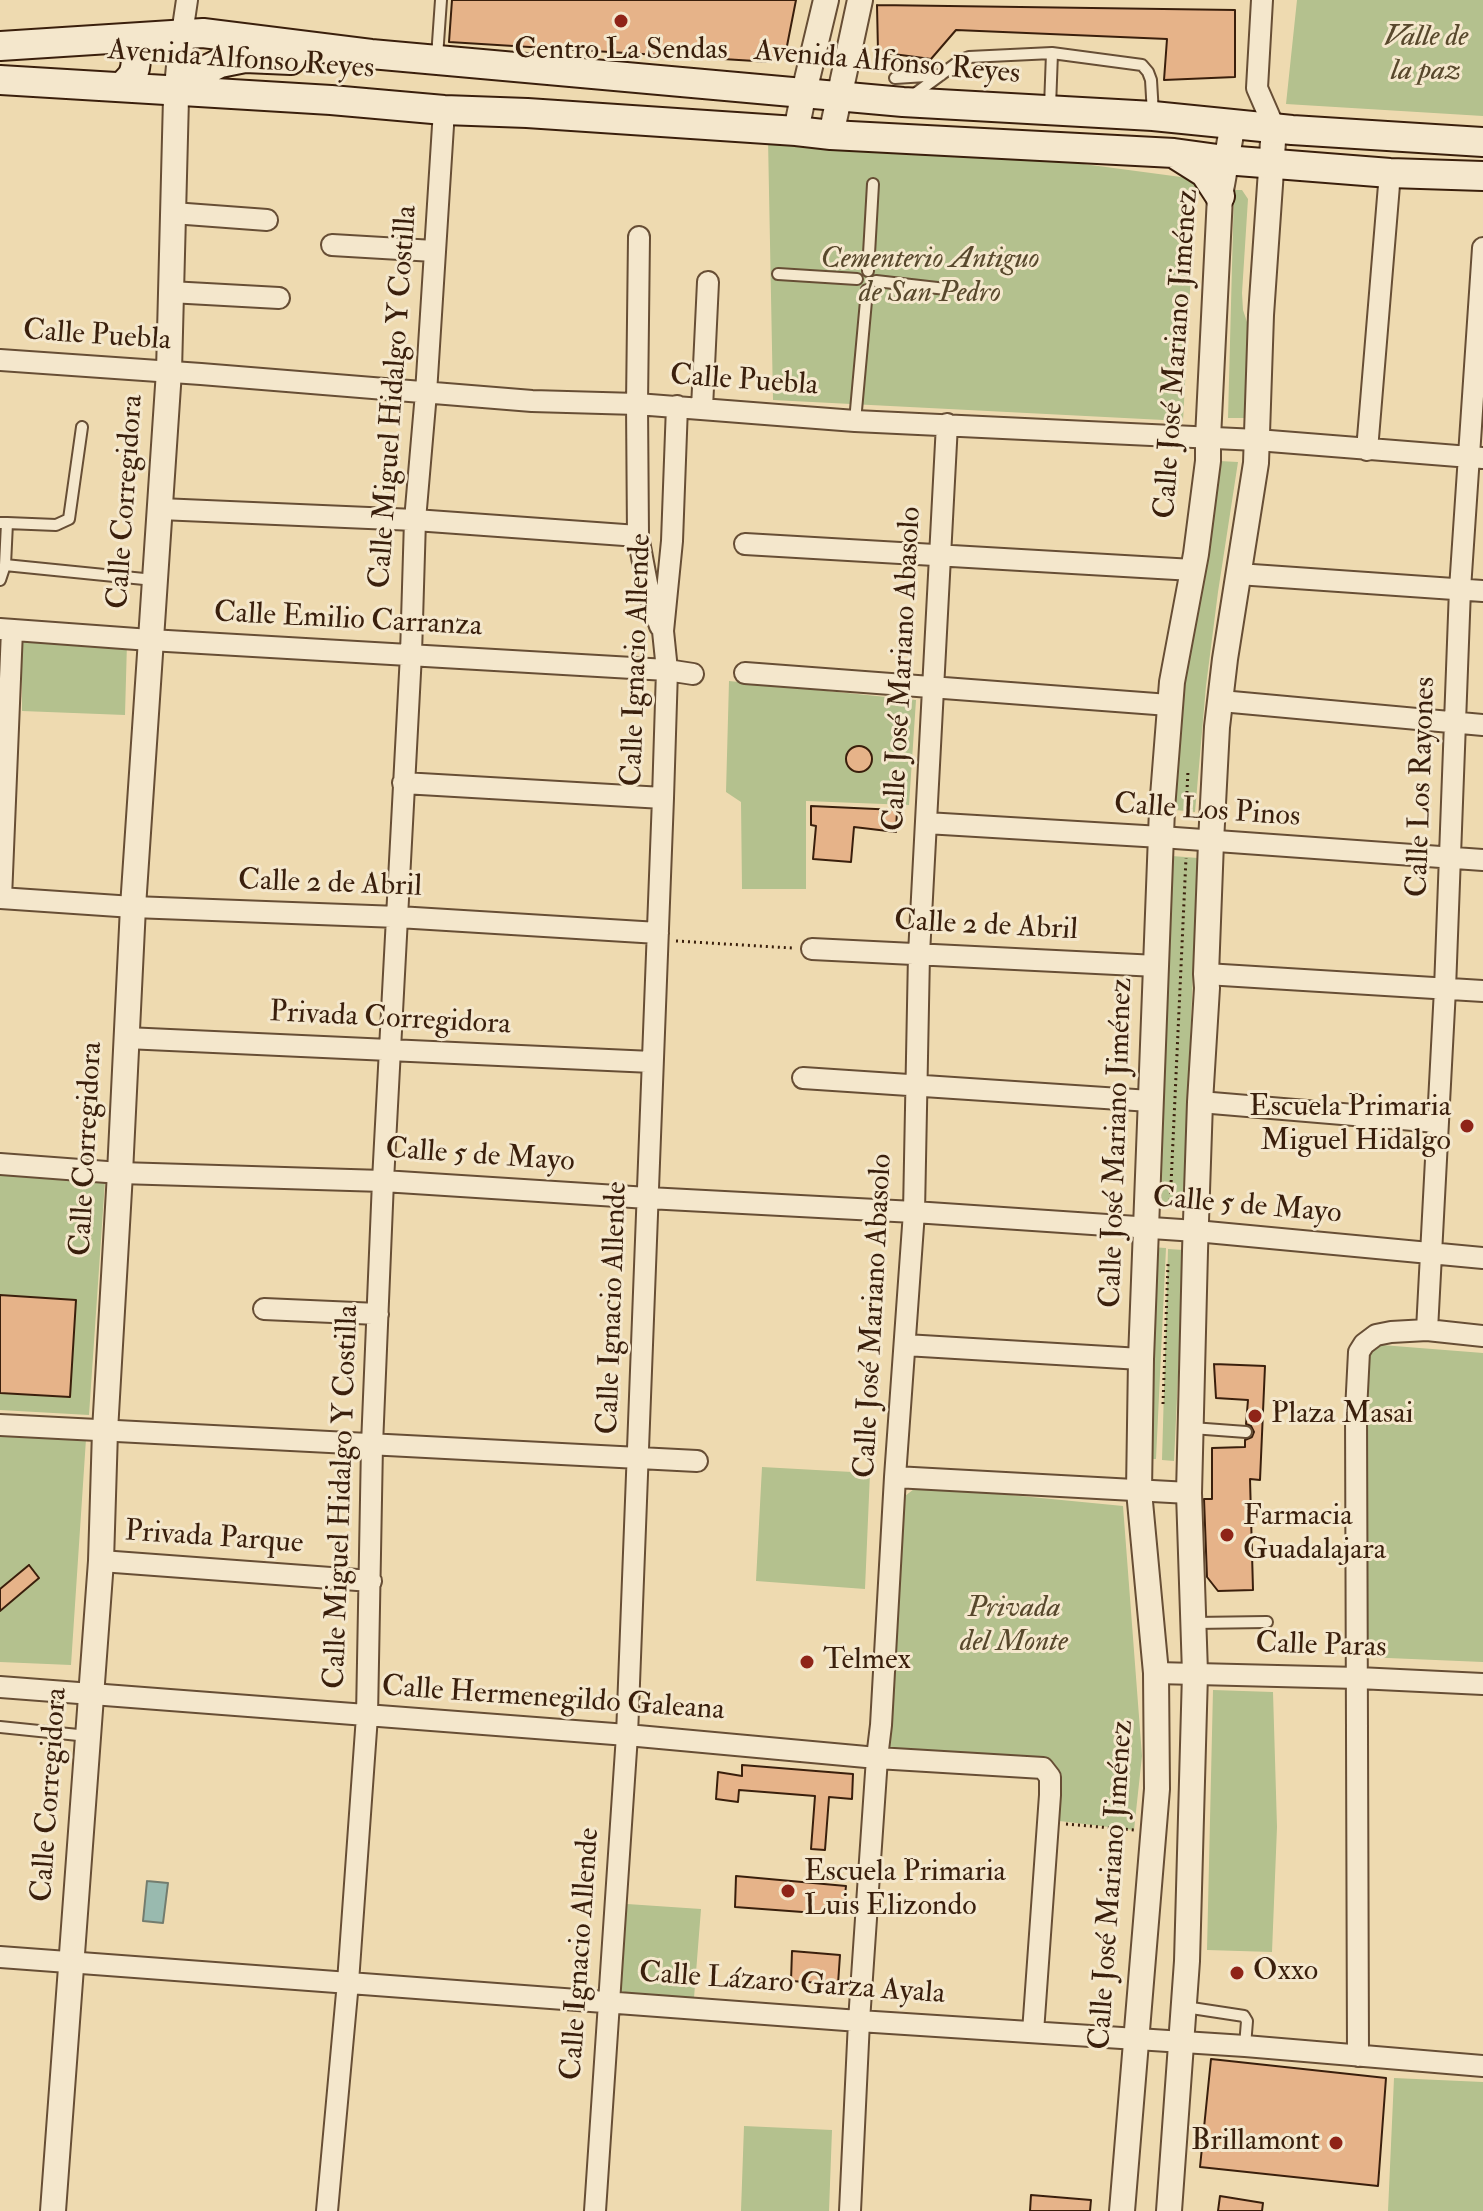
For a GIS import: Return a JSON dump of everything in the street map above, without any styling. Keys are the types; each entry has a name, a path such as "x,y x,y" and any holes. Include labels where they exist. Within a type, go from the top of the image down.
{"main road":[{"name":"Avenida Alfonso Reyes","path":"0,46 203,33 371,54 838,96 899,90 1050,111 1483,142"},
{"path":"122,87 133,75 136,61 128,38"},
{"path":"177,90 207,68 245,58 343,62 371,54"},
{"path":"236,94 235,76 245,58"},
{"path":"527,113 531,68"},
{"name":"Avenida Alfonso Reyes","path":"0,80 831,135 1174,153 1390,173 1483,176"},
{"path":"1174,153 1205,173 1220,196"}],"street":[{"path":"182,34 187,0"},
{"path":"796,131 826,0"},
{"path":"831,135 860,0"},
{"path":"1169,2211 1184,2007 1195,1673 1189,1493 1211,842 1217,727 1225,659 1256,463 1261,315 1274,127 1257,88 1262,0"},
{"name":"Calle Corregidora","path":"53,2211 101,1561 133,907 169,371 177,90 182,34"},
{"name":"Calle José Mariano Jiménez","path":"1122,2211 1157,1789 1156,1673 1139,1491 1150,1101 1169,705 1208,461 1220,196 1225,160 1233,123 1257,88"},
{"name":"Calle Miguel Hidalgo Y Costilla","path":"327,2211 348,1982 367,1716 372,1445 383,1181 411,654 415,520 444,110"},
{"path":"1367,450 1390,173"},
{"path":"173,213 267,220"},
{"path":"639,237 638,536 649,594 663,631"},
{"path":"332,245 434,251"},
{"name":"Calle Los Rayones","path":"1427,1330 1445,989 1460,589 1476,458 1483,248"},
{"path":"702,408 708,282"},
{"path":"170,292 279,298"},
{"name":"Calle Puebla","path":"0,360 532,401 677,406 855,421 1257,440 1476,458"},
{"name":"Calle Ignacio Allende","path":"595,2211 627,1735 663,798 667,670 663,631 672,541 677,406"},
{"name":"Calle José Mariano Abasolo","path":"850,2211 859,2021 914,1212 919,954 947,424"},
{"path":"160,509 415,520 638,536"},
{"path":"745,544 1193,570"},
{"path":"1238,574 1483,591"},
{"path":"1,898 6,630"},
{"name":"Calle Emilio Carranza","path":"6,630 693,674"},
{"path":"745,673 1169,705"},
{"path":"1221,701 1483,725"},
{"path":"403,783 663,798"},
{"name":"Calle Los Pinos","path":"926,823 1483,860"},
{"name":"Calle 2 de Abril","path":"1,898 133,907 398,917 658,937"},
{"name":"Calle 2 de Abril","path":"812,949 1157,966"},
{"path":"1206,974 1483,991"},
{"name":"Privada Corregidora","path":"126,1038 652,1062"},
{"path":"803,1078 1150,1101"},
{"path":"1200,1102 1437,1122"},
{"name":"Calle 5 de Mayo","path":"0,1164 120,1173 383,1181 914,1212 1196,1231 1483,1258"},
{"path":"264,1309 378,1314"},
{"path":"1358,2056 1356,1411 1359,1352 1376,1335 1391,1332 1427,1330 1483,1336"},
{"path":"905,1345 1141,1359"},
{"path":"0,1425 697,1461"},
{"path":"895,1477 1189,1493"},
{"name":"Privada Parque","path":"101,1561 371,1581"},
{"name":"Calle Paras","path":"1156,1673 1483,1684"},
{"name":"Calle Hermenegildo Galeana","path":"0,1687 627,1735 877,1758 1030,1766 1043,1768 1050,1777 1047,1822"},
{"path":"1033,2032 1047,1822"},
{"name":"Calle Lázaro Garza Ayala","path":"0,1957 859,2021 1245,2046 1483,2066"}],"lane":[{"path":"437,59 441,0"},
{"path":"1050,111 1052,53"},
{"path":"899,90 943,74 961,60 977,55 1052,53 1142,65 1151,80 1153,116"},
{"path":"899,90 943,74"},
{"path":"868,271 873,184"},
{"path":"868,271 875,275 876,281 873,288 867,290 859,287 857,279 868,271"},
{"path":"778,274 857,279"},
{"path":"876,281 946,289"},
{"path":"855,421 867,290"},
{"path":"0,580 5,565 4,523 56,525 69,519 82,427"},
{"path":"5,565 154,580"},
{"path":"1192,1428 1246,1432"},
{"path":"1194,1623 1267,1622"},
{"path":"0,1727 88,1736"},
{"path":"1184,2007 1244,2016 1247,2021 1245,2046"}],"path":[{"path":"1170,1206 1186,857"},
{"path":"658,937 812,949"},
{"path":"1163,1415 1168,1264"},
{"path":"1047,1822 1134,1830"}],"green space":[{"name":"Valle de la paz","path":"1297,0 1483,0 1483,116 1286,104"},
{"name":"Cementerio Antiguo de San Pedro","path":"768,139 986,151 1196,179 1183,421 773,400"},
{"path":"1234,190 1242,190 1248,199 1242,293 1248,325 1244,418 1228,418"},
{"path":"1219,461 1238,462 1206,686 1195,812 1175,810 1183,683"},
{"path":"22,636 127,642 125,715 22,711"},
{"path":"729,681 916,700 909,805 806,801 806,889 742,889 741,802 726,792"},
{"path":"1172,856 1198,858 1183,1206 1171,1207 1159,1206"},
{"path":"0,1174 105,1181 89,1415 0,1410"},
{"path":"1150,1247 1166,1248 1156,1459 1144,1459"},
{"path":"1168,1249 1184,1250 1174,1461 1162,1460"},
{"path":"1369,1344 1483,1353 1483,1662 1364,1657"},
{"path":"0,1433 86,1439 71,1665 0,1662 0,1611 29,1565 0,1589"},
{"path":"762,1467 870,1473 865,1589 756,1581"},
{"name":"Privada del Monte","path":"918,1486 1123,1506 1142,1756 1134,1830 1051,1820 1051,1762 1047,1757 886,1749 905,1496"},
{"path":"1213,1690 1273,1692 1277,1827 1272,1952 1207,1950"},
{"path":"627,1904 701,1909 694,1998 620,1993"},
{"path":"1394,2078 1483,2082 1483,2211 1388,2211"},
{"path":"744,2126 832,2130 829,2211 741,2211"}],"water":[{"path":"147,1881 168,1883 163,1923 143,1921"}],"building":[{"name":"Centro La Sendas","path":"452,0 796,0 786,51 771,62 449,42"},
{"path":"877,5 1235,10 1235,77 1164,80 1167,39 956,30 931,59 878,52"},
{"path":"859,746 868,750 872,759 868,768 859,772 850,768 846,759 850,750"},
{"path":"811,806 897,810 896,832 854,827 851,862 813,859 816,826 811,825"},
{"path":"0,1295 76,1300 70,1397 0,1393"},
{"path":"1214,1364 1265,1366 1260,1480 1250,1479 1253,1590 1218,1591 1207,1577 1204,1499 1212,1499 1212,1448 1245,1447 1245,1440 1252,1437 1254,1432 1246,1424 1248,1400 1216,1398"},
{"path":"29,1565 39,1578 0,1611 0,1589"},
{"name":"Escuela Primaria Luis Elizondo","path":"742,1765 853,1774 852,1799 829,1797 825,1850 811,1849 815,1796 739,1790 738,1802 716,1799 718,1772 742,1776"},
{"name":"Escuela Primaria Luis Elizondo","path":"736,1876 846,1886 843,1915 735,1907"},
{"path":"792,1951 840,1955 838,1984 791,1981"},
{"path":"1211,2059 1386,2078 1378,2186 1200,2167"},
{"path":"1031,2195 1091,2200 1090,2211 1030,2211"},
{"path":"1220,2196 1263,2203 1262,2211 1218,2211"}],"place":[{"name":"Centro La Sendas","path":"621,21"},
{"name":"Escuela Primaria Miguel Hidalgo","path":"1467,1126"},
{"name":"Plaza Masai","path":"1255,1416"},
{"name":"Farmacia Guadalajara","path":"1227,1535"},
{"name":"Telmex","path":"807,1662"},
{"name":"Escuela Primaria Luis Elizondo","path":"788,1891"},
{"name":"Oxxo","path":"1237,1973"},
{"name":"Brillamont","path":"1336,2143"}]}
